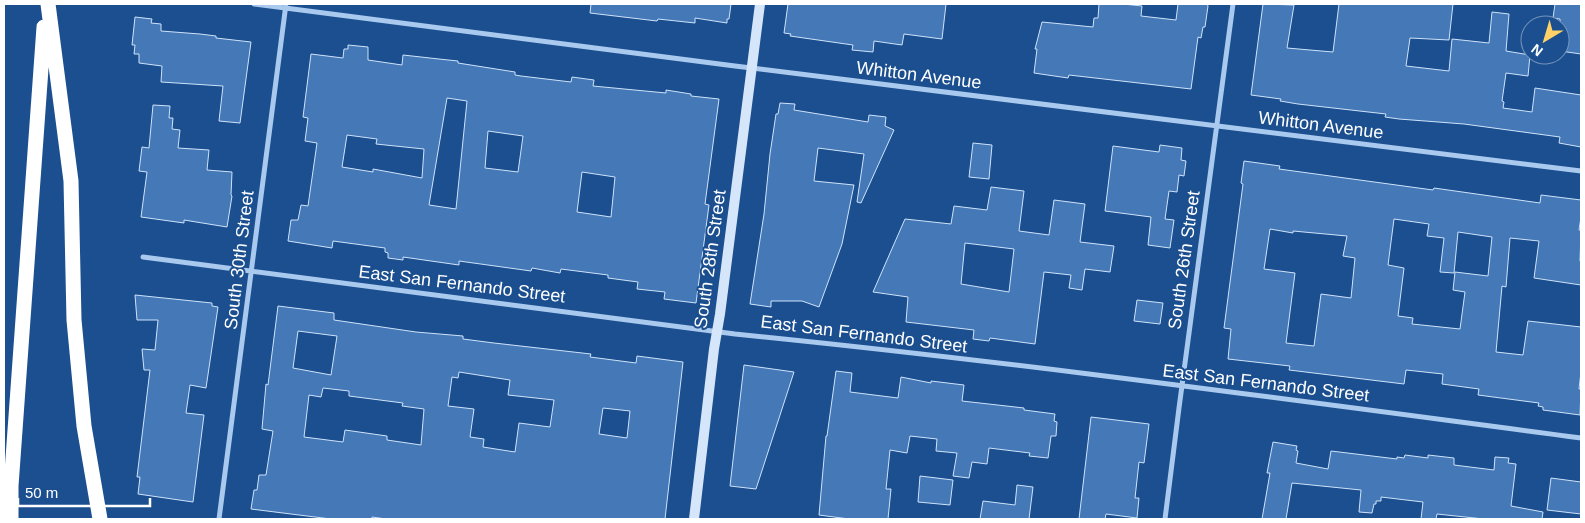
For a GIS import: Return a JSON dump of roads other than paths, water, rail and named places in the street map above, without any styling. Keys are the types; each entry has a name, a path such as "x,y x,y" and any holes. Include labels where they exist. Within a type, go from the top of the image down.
{"highway":[{"path":"10,519 47,4"},
{"path":"47,4 71,181 74,320 84,426 100,519"}],"street":[{"name":"Whitton Avenue","path":"254,4 286,5 752,68 1581,171"},
{"name":"South 28th Street","path":"694,519 760,4"},
{"name":"South 26th Street","path":"1165,519 1233,4"},
{"name":"South 30th Street","path":"219,519 286,5"},
{"name":"East San Fernando Street","path":"144,257 717,332 1182,386 1581,438"}]}
